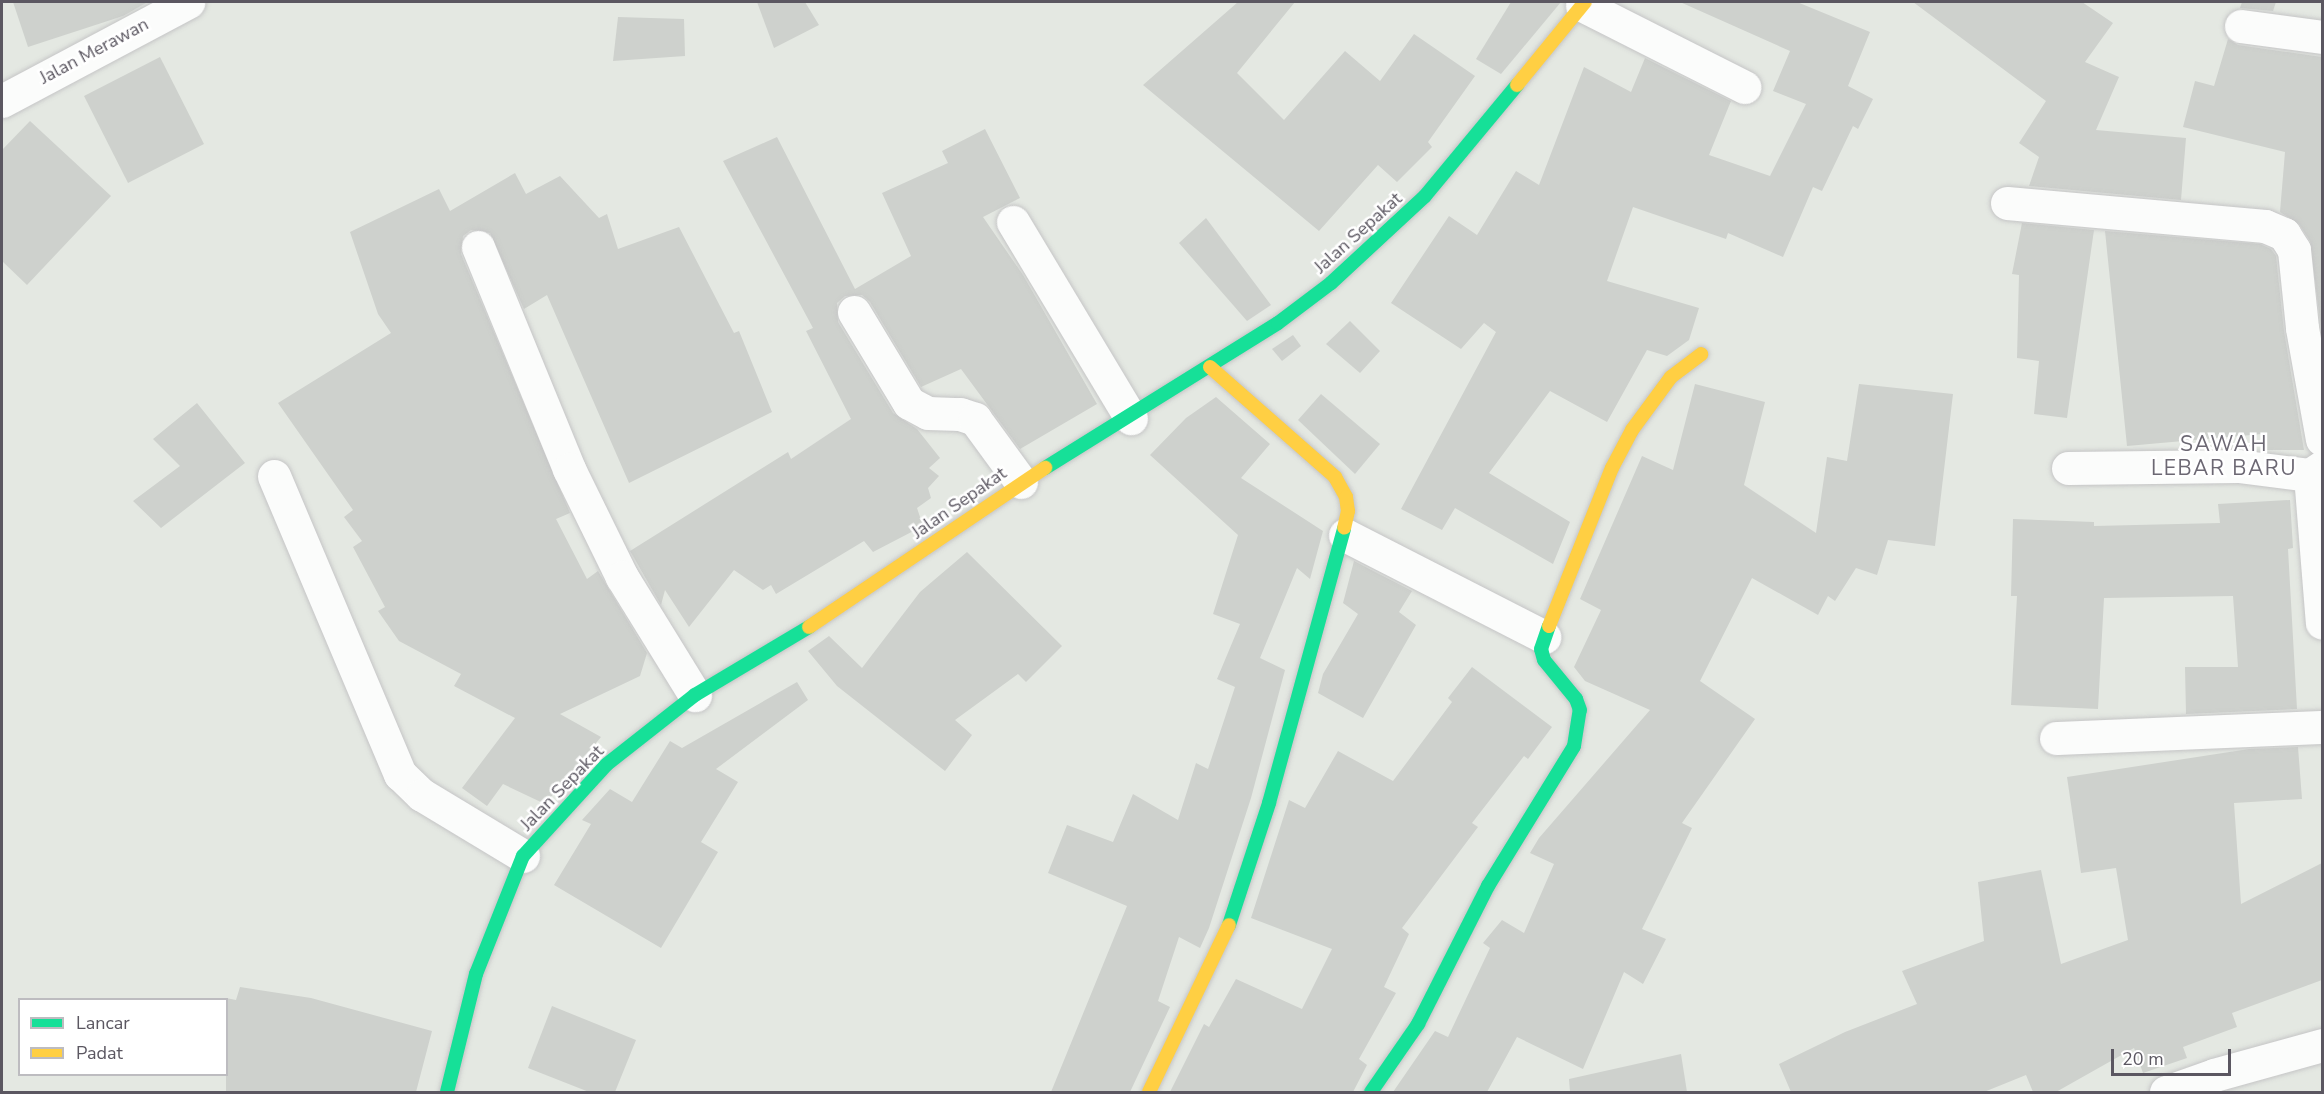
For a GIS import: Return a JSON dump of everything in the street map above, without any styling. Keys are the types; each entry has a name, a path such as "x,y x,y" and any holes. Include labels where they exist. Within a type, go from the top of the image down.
{"street":[{"path":"1583,3 1744,87"},
{"name":"Jalan Sepakat","path":"447,1092 476,974 523,856 606,765 695,695 795,637 1021,482 1131,418 1278,323 1377,244 1477,138 1583,3"},
{"name":"Jalan Merawan","path":"2,101 171,5"},
{"path":"2241,26 2322,36"},
{"path":"2007,203 2265,225 2284,234 2294,250 2302,328 2322,439"},
{"path":"1013,222 1131,418"},
{"path":"478,247 574,479 622,577 695,695"},
{"path":"854,312 909,403 928,413 960,414 975,419 1021,482"},
{"path":"1371,1092 1418,1024 1488,886 1568,758 1579,732 1580,710 1576,699 1542,655 1544,637 1612,468 1632,430 1671,377 1701,354"},
{"path":"1149,1092 1224,942 1269,803 1344,535 1346,497 1335,477 1210,367"},
{"path":"2068,468 2238,466 2316,471 2322,623"},
{"path":"274,476 400,774 422,795 523,856"},
{"path":"1344,535 1544,637"},
{"path":"2056,738 2322,727"},
{"path":"2166,1092 2214,1075 2322,1045"}],"building":[{"path":"13,2 146,3 123,16 28,47"},
{"path":"757,2 805,2 819,25 774,48"},
{"path":"1238,2 1295,2 1237,73 1284,120 1345,51 1380,81 1414,34 1475,76 1428,142 1432,147 1397,182 1378,165 1319,231 1143,85"},
{"path":"1511,2 1561,2 1501,74 1476,59"},
{"path":"1680,2 1797,2 1870,32 1848,86 1873,99 1858,129 1853,126 1822,191 1813,187 1783,257 1728,233 1726,239 1633,207 1607,281 1699,308 1689,340 1667,356 1647,350 1607,422 1550,391 1489,473 1570,522 1553,564 1455,508 1442,530 1401,509 1496,332 1484,323 1461,349 1391,303 1449,216 1477,235 1516,171 1539,185 1584,67 1631,92 1645,58 1731,101 1709,155 1770,176 1806,104 1773,91 1790,51"},
{"path":"1913,2 2082,2 2113,23 2085,62 2119,77 2096,130 2186,138 2181,200 2029,186 2039,157 2019,143 2046,101"},
{"path":"2242,2 2276,2 2273,11 2240,8"},
{"path":"618,17 684,19 685,56 613,61"},
{"path":"2228,39 2238,45 2322,57 2322,336 2310,241 2299,224 2280,212 2285,152 2183,127 2195,81 2214,86"},
{"path":"160,57 204,144 128,183 84,96"},
{"path":"30,121 111,196 27,285 2,261 2,150"},
{"path":"985,129 1020,198 983,217 1023,275 1097,404 1020,449 961,369 921,387 870,302 862,295 845,296 837,303 838,322 893,413 917,429 940,458 929,468 939,476 928,488 931,498 917,508 923,526 873,552 864,541 776,594 771,585 763,590 734,570 689,627 665,590 661,605 630,551 788,452 791,459 851,419 806,331 813,328 723,161 777,137 855,289 911,256 882,193 948,163 942,151"},
{"path":"515,173 526,194 560,176 599,218 607,214 618,249 679,227 734,333 739,331 772,412 629,483 547,295 524,309 490,233 471,230 463,236 461,254 570,513 556,519 587,579 598,571 647,653 640,676 560,714 601,737 545,804 503,784 487,806 462,788 515,718 454,686 461,674 399,641 378,611 385,607 353,547 362,541 344,517 353,510 278,403 391,333 378,314 350,232 439,189 450,211"},
{"path":"1206,218 1271,305 1247,321 1179,243"},
{"path":"2022,223 2094,230 2067,418 2034,414 2039,361 2017,358 2019,275 2012,274"},
{"path":"2105,231 2260,244 2271,249 2276,256 2284,331 2304,450 2263,450 2262,434 2127,446"},
{"path":"1350,321 1380,351 1360,373 1326,344"},
{"path":"1293,335 1301,346 1282,361 1272,349"},
{"path":"1695,384 1765,402 1744,485 1816,533 1827,457 1847,461 1859,384 1953,394 1935,546 1888,540 1877,575 1856,568 1835,601 1828,596 1818,615 1752,578 1700,681 1755,719 1682,823 1692,828 1642,929 1666,939 1643,984 1624,972 1583,1069 1517,1037 1487,1092 1393,1092 1435,1031 1448,1037 1490,948 1483,943 1502,920 1524,933 1554,864 1530,853 1539,838 1650,710 1585,681 1574,667 1601,610 1580,599 1642,456 1673,470"},
{"path":"1321,394 1380,444 1355,474 1298,420"},
{"path":"1216,397 1270,444 1241,478 1323,531 1310,579 1297,568 1260,658 1285,670 1251,798 1209,928 1200,948 1179,937 1158,1001 1170,1007 1130,1092 1051,1092 1127,906 1048,873 1067,825 1113,842 1133,794 1178,820 1196,763 1208,769 1235,687 1217,679 1240,624 1213,614 1238,535 1150,455 1186,418"},
{"path":"197,403 245,463 161,528 133,501 180,466 153,439"},
{"path":"2290,500 2293,548 2288,549 2297,709 2186,714 2185,667 2238,667 2233,596 2104,598 2098,709 2011,705 2017,596 2011,596 2013,519 2094,522 2094,526 2220,523 2218,504"},
{"path":"967,552 1062,646 1026,682 1018,674 955,720 972,735 945,771 837,686 808,651 829,636 862,668 920,592"},
{"path":"1354,561 1412,591 1399,612 1416,625 1363,718 1318,693 1323,674 1358,614 1343,603"},
{"path":"1472,667 1552,727 1528,759 1524,756 1472,823 1478,827 1402,928 1409,934 1384,987 1396,993 1359,1059 1367,1065 1353,1092 1170,1092 1204,1024 1209,1027 1236,979 1302,1009 1332,949 1251,918 1289,800 1305,808 1338,751 1393,781 1452,702 1448,698"},
{"path":"797,682 808,700 716,769 738,782 701,842 718,852 661,948 554,885 591,824 582,820 610,789 632,802 670,741 682,748"},
{"path":"2298,747 2302,799 2234,803 2241,904 2322,863 2322,980 2232,1013 2237,1027 2183,1047 2187,1058 2143,1073 2134,1048 2056,1092 2033,1092 2026,1075 1984,1092 1791,1092 1779,1064 1845,1032 1917,1004 1902,971 1984,941 1978,882 2041,870 2061,964 2128,940 2116,868 2081,873 2067,777 2249,749"},
{"path":"240,987 311,998 432,1031 416,1092 226,1092 228,998 236,1000"},
{"path":"552,1006 636,1040 615,1092 589,1092 528,1068"},
{"path":"1681,1054 1687,1092 1570,1092 1569,1079"}],"traffic: fast":[{"path":"1045,468 1278,323 1331,283 1425,196 1517,85"},
{"path":"1229,925 1269,803 1344,528"},
{"path":"1371,1092 1418,1024 1488,886 1574,746 1580,710 1576,699 1544,660 1541,649 1549,626"},
{"path":"447,1092 476,974 523,856 606,765 695,695 809,627"}],"traffic: slow":[{"path":"1517,85 1585,2"},
{"path":"1549,626 1612,468 1632,430 1671,377 1701,354"},
{"path":"1210,367 1335,477 1346,497 1348,511 1344,528"},
{"path":"809,627 1045,468"},
{"path":"1149,1092 1229,925"}],"district":[{"name":"SAWAH LEBAR BARU","path":"2224,456"}]}
